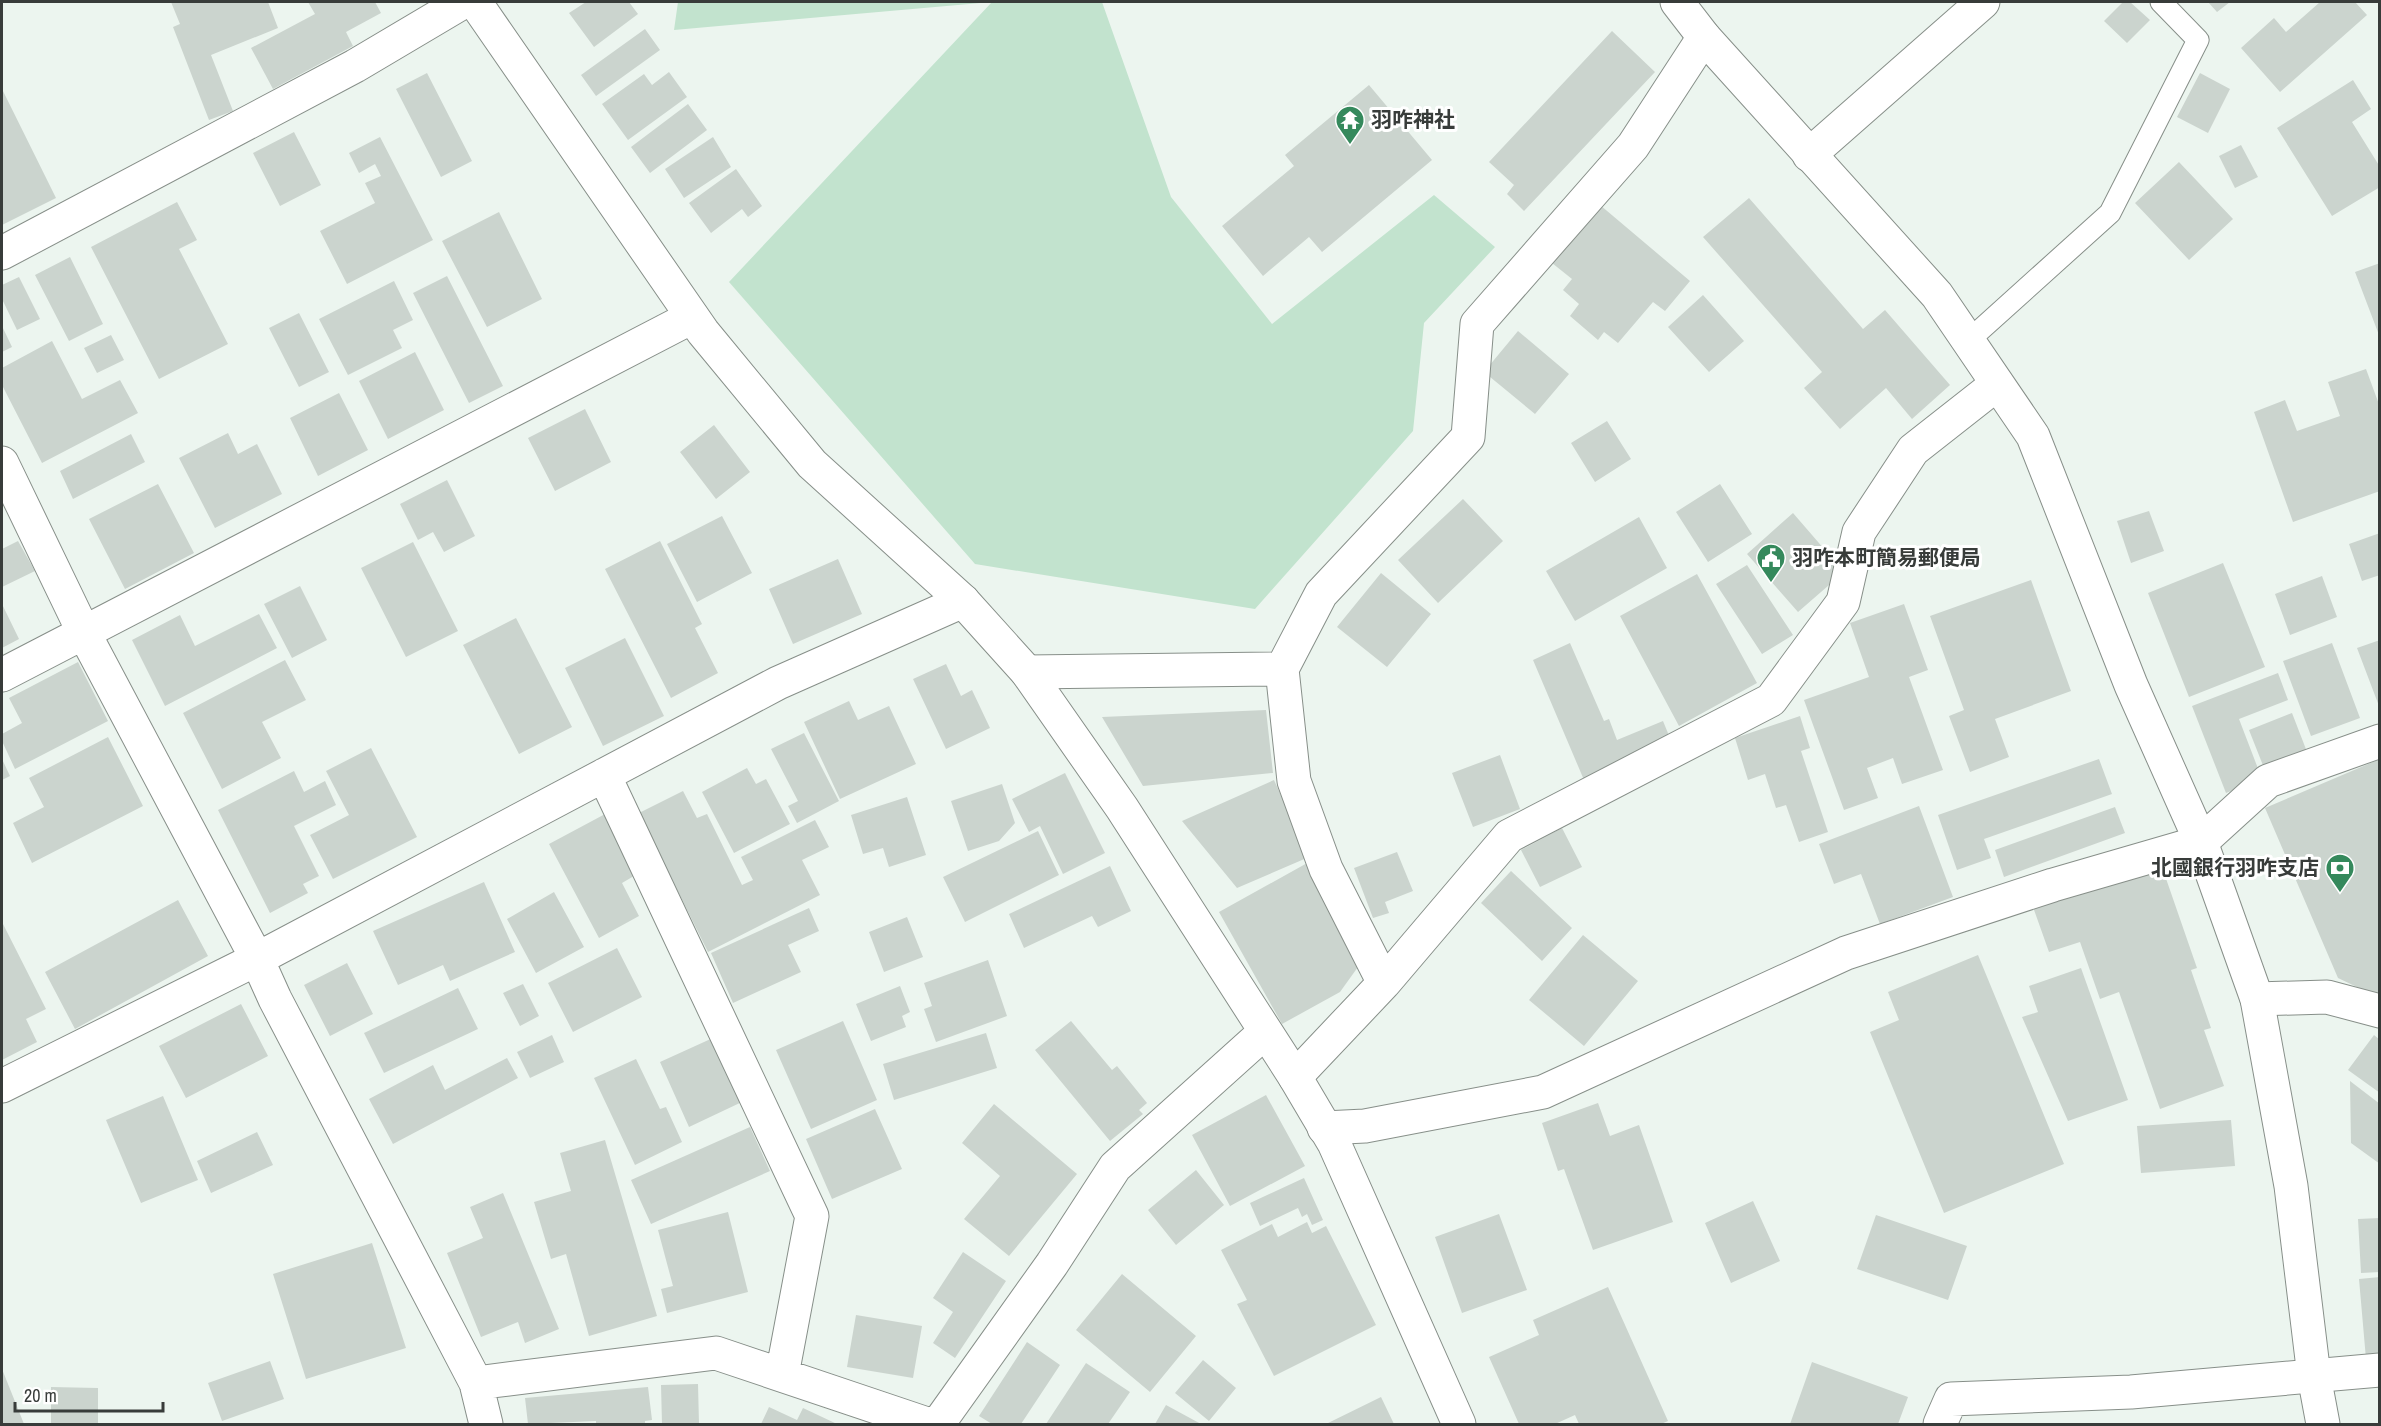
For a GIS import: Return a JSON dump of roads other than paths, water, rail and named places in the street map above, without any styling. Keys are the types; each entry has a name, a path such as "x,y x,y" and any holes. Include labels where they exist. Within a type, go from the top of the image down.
{"street":[{"path":"2,253 355,66 463,2"},
{"path":"475,2 692,317 812,464 963,601 1027,672 1122,808 1295,1077 1334,1143 1459,1425"},
{"path":"1677,2 1704,37 1936,295 2033,436 2131,685 2200,842 2257,999 2292,1186 2313,1376 2324,1425"},
{"path":"1809,155 1983,2"},
{"path":"1384,983 1326,869 1294,781 1282,669 1321,594 1468,437 1477,324 1632,146 1704,37"},
{"path":"2,675 692,317"},
{"path":"1295,1077 1384,983 1509,837 1771,700 1843,602 1859,532 1913,450 1997,384"},
{"path":"2,463 84,633 257,959 476,1383 486,1425"},
{"path":"2,1086 257,959 778,683 963,601"},
{"path":"1027,672 1282,669"},
{"path":"1324,1128 1365,1126 1543,1092 1846,953 2053,885 2200,842 2268,782 2379,741"},
{"path":"604,775 812,1216 782,1375"},
{"path":"2257,999 2327,997 2379,1011"},
{"path":"938,1425 1052,1264 1115,1167 1264,1032"},
{"path":"476,1383 716,1353 927,1425"},
{"path":"1940,1425 1951,1399 2131,1392 2379,1370"}],"lane":[{"path":"1968,341 2110,213 2198,40 2161,2"}],"place":[{"name":"羽咋神社","path":"1350,146"},
{"name":"羽咋本町簡易郵便局","path":"1771,584"},
{"name":"北國銀行羽咋支店","path":"2340,894"}]}
